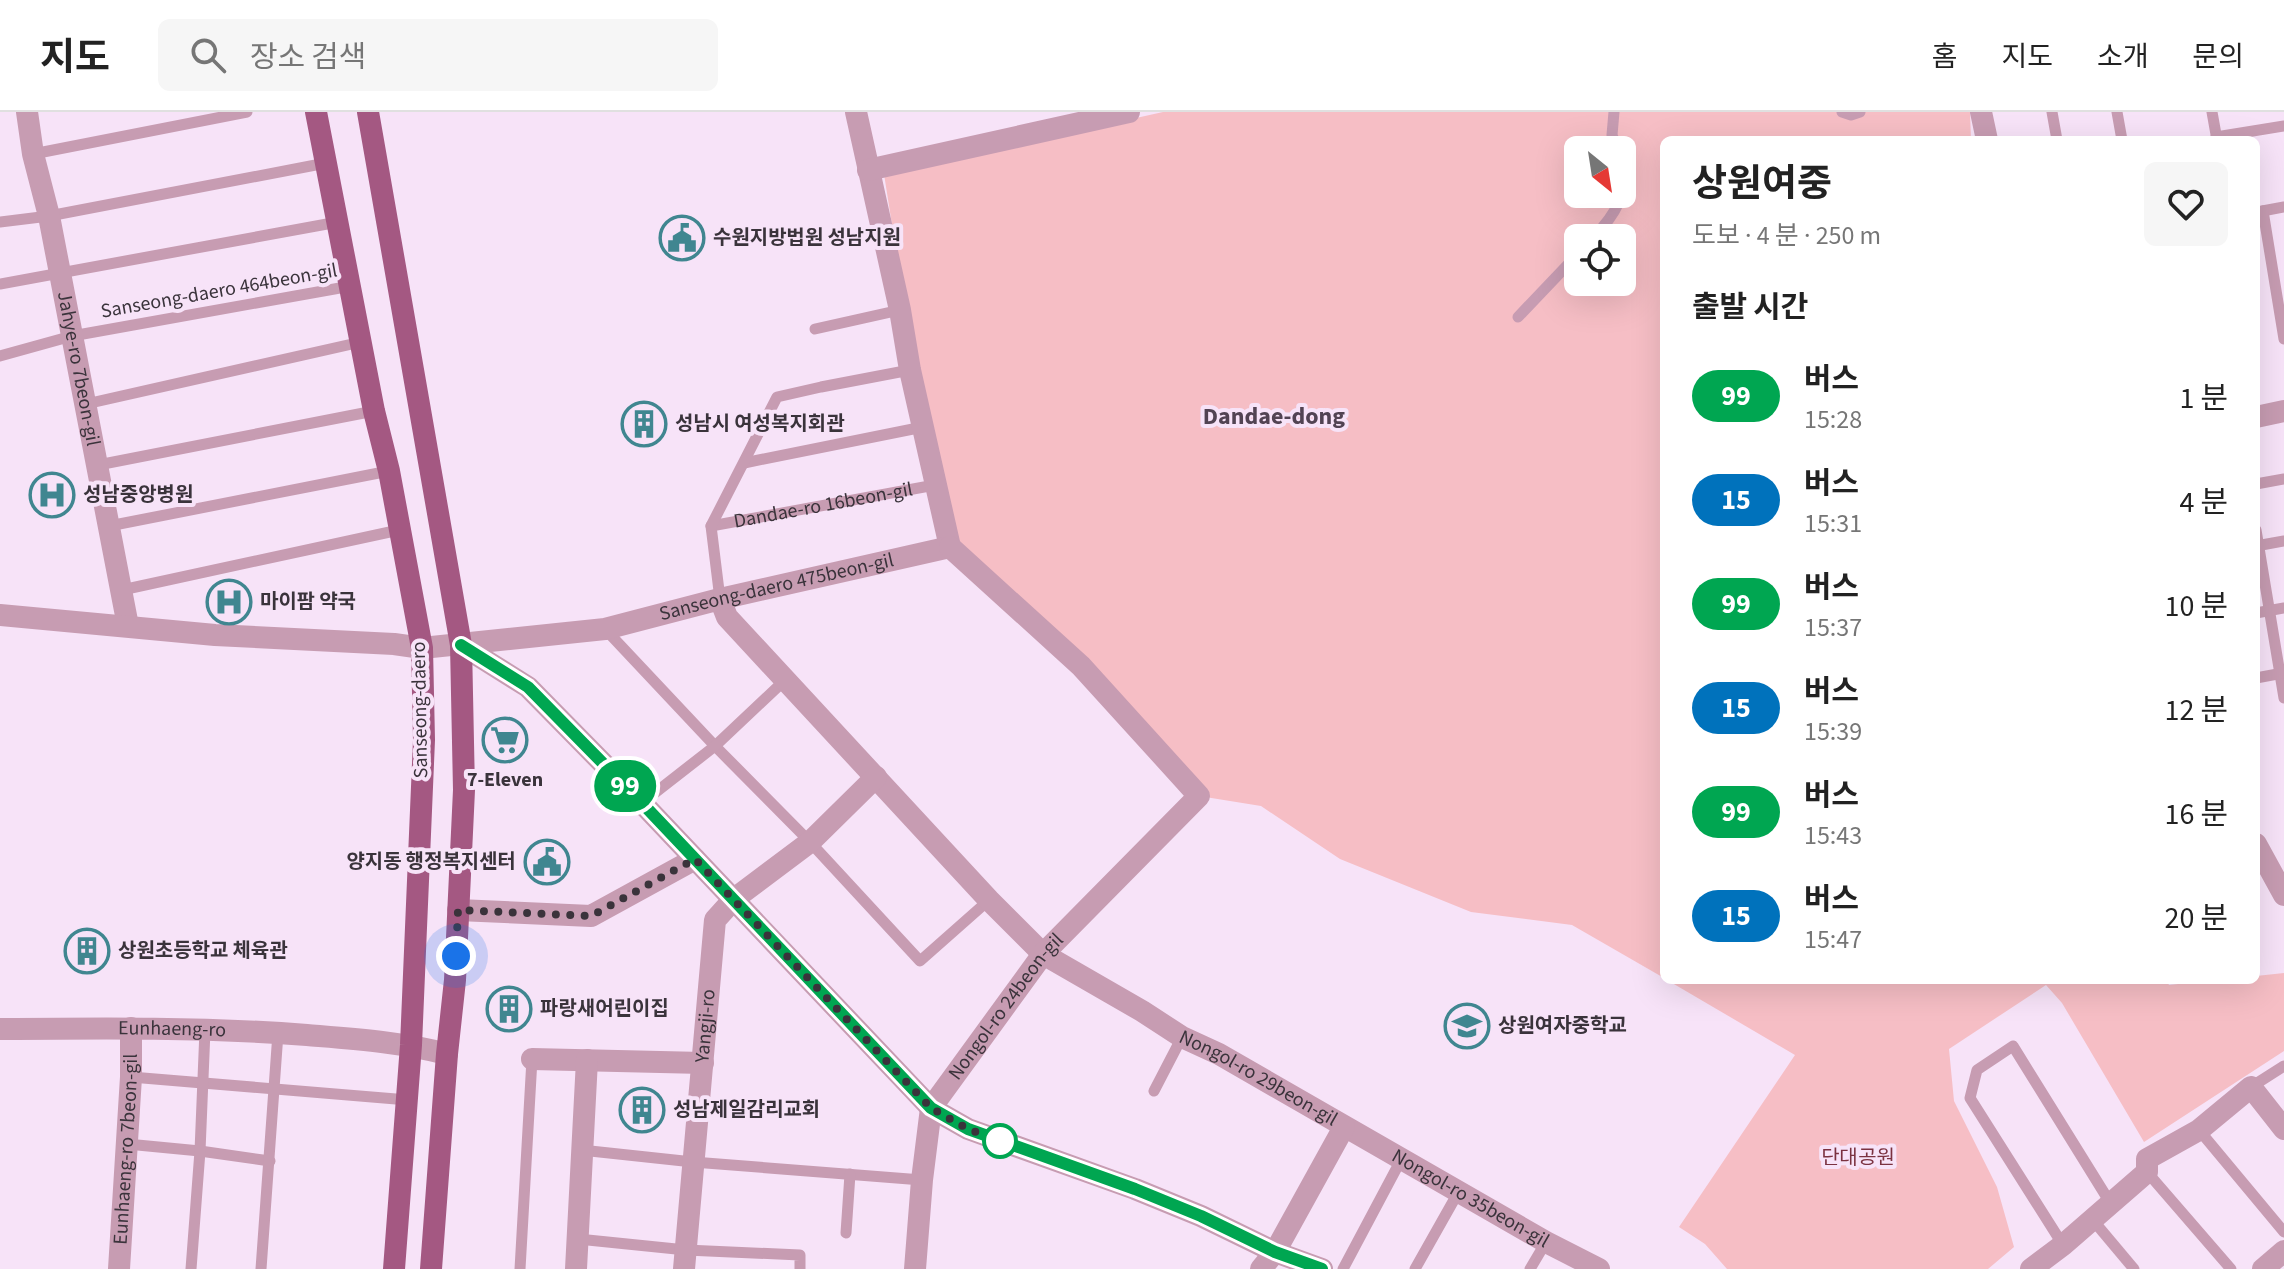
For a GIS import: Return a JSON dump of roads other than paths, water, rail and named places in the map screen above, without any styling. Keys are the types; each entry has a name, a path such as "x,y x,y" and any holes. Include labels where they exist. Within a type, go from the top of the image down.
{"main road":[{"name":"Sanseong-daero","path":"316,112 422,648 424,740 411,1045 394,1269"},
{"name":"Sanseong-daero","path":"368,112 461,645 464,790 455,980 431,1269"}],"street":[{"name":"Jahye-ro 7beon-gil","path":"27,112 128,626"},
{"name":"Dandae-ro 16beon-gil","path":"856,112 950,547"},
{"path":"868,170 1129,112"},
{"path":"1981,112 1986,136"},
{"path":"2260,416 2284,411"},
{"name":"Sanseong-daero 475beon-gil","path":"0,615 215,635 422,648 605,629 720,599 950,547"},
{"name":"Nongol-ro 24beon-gil","path":"915,1269 931,1108 1043,954 1199,796 1081,666 950,547"},
{"path":"720,599 727,617 989,900 1043,954 1182,1037"},
{"path":"461,645 528,687 931,1108 968,1129 1201,1216 1268,1261 1322,1269"},
{"path":"734,899 810,842 876,777"},
{"path":"2260,851 2284,895"},
{"path":"458,910 591,916 695,859"},
{"name":"Yangji-ro","path":"685,1260 715,920 734,899"},
{"name":"Eunhaeng-ro","path":"0,1029 131,1028 278,1033 411,1045 447,1054"},
{"name":"Eunhaeng-ro 7beon-gil","path":"119,1269 131,1077 131,1028"},
{"name":"Nongol-ro 29beon-gil","path":"1182,1037 1219,1054 1344,1127"},
{"path":"532,1059 703,1063"},
{"path":"576,1269 587,1060"},
{"path":"2040,1266 2147,1172 2147,1159 2199,1130 2251,1087 2284,1129"},
{"path":"1268,1261 1344,1127"},
{"name":"Nongol-ro 35beon-gil","path":"1344,1127 1599,1269"},
{"path":"2263,1269 2284,1251"}],"lane":[{"path":"33,154 247,112"},
{"path":"1612,136 1614,112"},
{"path":"1842,112 1851,115 1860,112"},
{"path":"2052,112 2056,136"},
{"path":"2117,112 2121,136"},
{"path":"2212,112 2216,136"},
{"path":"2232,136 2284,126"},
{"path":"0,222 49,216 327,163"},
{"path":"2260,211 2284,207"},
{"path":"2260,216 2284,339"},
{"path":"0,284 338,222"},
{"path":"1518,317 1564,269"},
{"name":"Sanseong-daero 464beon-gil","path":"0,356 72,336 351,286"},
{"path":"815,329 900,310"},
{"path":"86,404 361,342"},
{"path":"720,599 711,526 777,397 910,370"},
{"path":"98,465 374,411"},
{"path":"744,463 923,427"},
{"path":"109,526 389,471"},
{"path":"2260,483 2284,479"},
{"name":"Dandae-ro 16beon-gil","path":"711,526 935,485"},
{"path":"122,590 399,530"},
{"path":"2260,545 2284,541"},
{"path":"2260,560 2284,698"},
{"path":"2260,612 2284,608"},
{"path":"605,629 920,961 989,900"},
{"path":"2260,677 2281,673"},
{"path":"642,803 715,746 785,680"},
{"path":"191,1269 205,1030"},
{"path":"261,1269 278,1033"},
{"name":"Nongol-ro 29beon-gil","path":"1154,1091 1182,1037"},
{"path":"2063,1245 1970,1098 1977,1070 2013,1046 2111,1204"},
{"path":"520,1269 532,1059"},
{"path":"2251,1087 2284,1066"},
{"path":"131,1077 408,1100"},
{"path":"2199,1130 2284,1232"},
{"path":"127,1144 270,1161"},
{"path":"581,1150 922,1180"},
{"path":"1343,1269 1402,1158"},
{"path":"2147,1172 2231,1269"},
{"path":"846,1233 850,1174"},
{"path":"1415,1269 1459,1191"},
{"path":"2092,1219 2134,1269"},
{"path":"578,1239 685,1260 800,1255 800,1269"},
{"path":"1530,1269 1546,1242"}],"place":[{"name":"수원지방법원 성남지원","path":"682,238"},
{"name":"성남시 여성복지회관","path":"644,424"},
{"name":"성남중앙병원","path":"52,495"},
{"name":"마이팜 약국","path":"229,602"},
{"name":"7-Eleven","path":"505,740"},
{"name":"양지동 행정복지센터","path":"547,862"},
{"name":"상원초등학교 체육관","path":"87,951"},
{"name":"파랑새어린이집","path":"509,1009"},
{"name":"상원여자중학교","path":"1467,1026"},
{"name":"성남제일감리교회","path":"642,1110"}],"district":[{"name":"Dandae-dong","path":"1274,416"}],"park label":[{"name":"단대공원","path":"1858,1158"}]}
